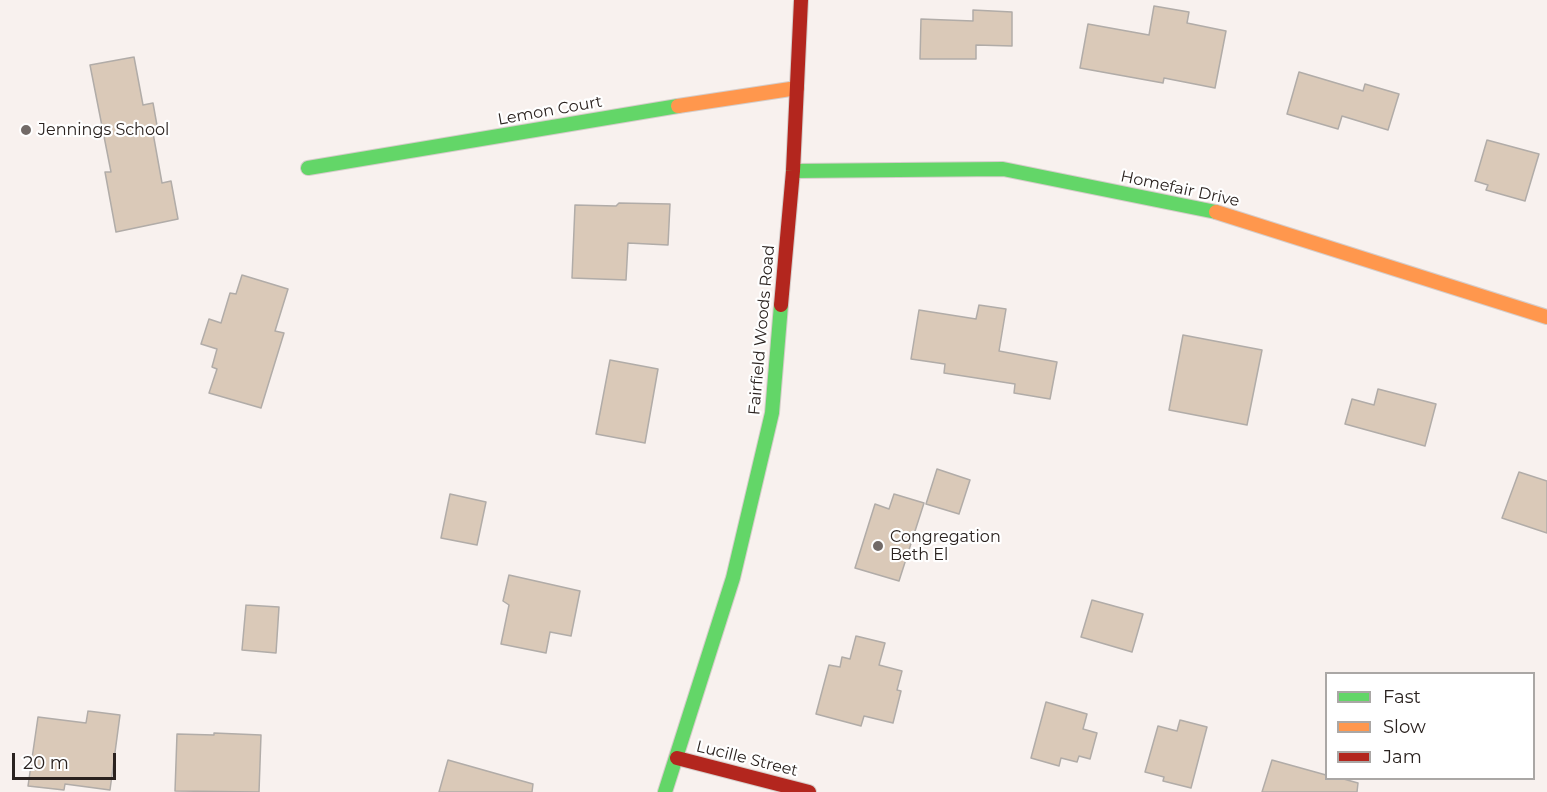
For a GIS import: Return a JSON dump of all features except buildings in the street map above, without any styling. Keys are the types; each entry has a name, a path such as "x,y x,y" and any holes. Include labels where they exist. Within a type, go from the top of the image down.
{"street":[{"name":"Fairfield Woods Road","path":"665,792 733,578 772,413 793,171 801,0"},
{"name":"Lemon Court","path":"308,168 797,88"},
{"name":"Homefair Drive","path":"793,171 1003,170 1015,172 1226,214 1547,317"},
{"name":"Lucille Street","path":"677,758 809,792"}],"traffic: fast":[{"path":"308,168 678,106"},
{"path":"793,171 1003,169 1216,212"},
{"path":"665,792 733,578 772,413 781,305"}],"traffic: slow":[{"path":"678,106 797,88"},
{"path":"1216,212 1547,317"}],"traffic: jam":[{"path":"781,305 793,171 801,0"},
{"path":"677,758 809,792"}],"place":[{"name":"Jennings School","path":"26,130"},
{"name":"Congregation Beth El","path":"878,546"}]}
